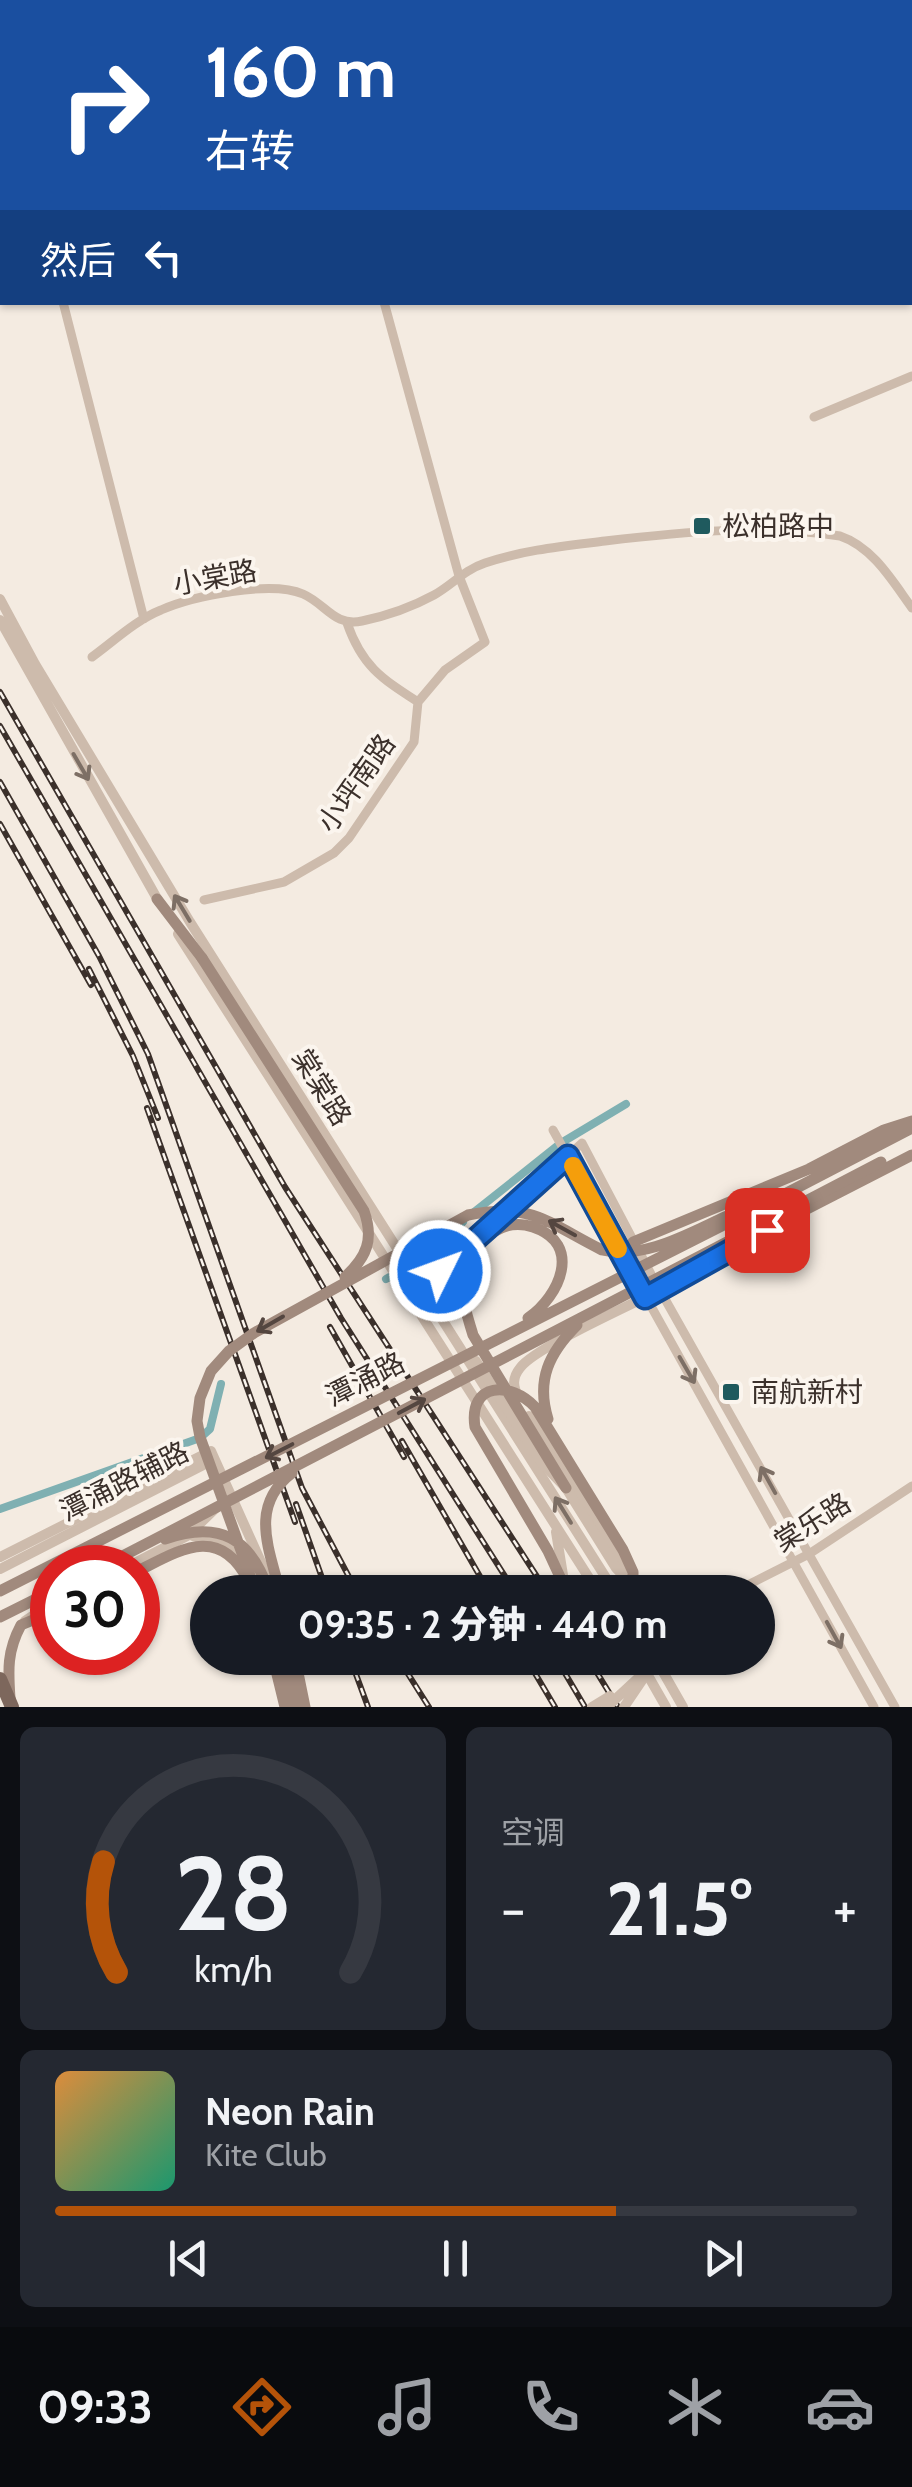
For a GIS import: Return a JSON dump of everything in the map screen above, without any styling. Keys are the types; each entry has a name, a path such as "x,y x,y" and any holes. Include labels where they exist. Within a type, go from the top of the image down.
{"main road":[{"path":"157,899 202,958 364,1210 370,1234 367,1250 356,1267 323,1294"},
{"path":"634,1242 808,1169 884,1130 912,1125"},
{"name":"潭涌路","path":"0,1592 782,1196 912,1125"},
{"path":"660,1290 912,1152"},
{"name":"潭涌路","path":"155,1545 614,1300 881,1162 912,1152"},
{"path":"255,1575 204,1452 197,1420 200,1398 211,1370 229,1351 452,1222 492,1209 528,1212 602,1250 632,1253 782,1196"},
{"path":"491,1344 544,1307 559,1286 560,1256 546,1234 519,1224 497,1230 472,1254 464,1278 468,1317 473,1336 566,1488"},
{"path":"554,1438 542,1400 544,1372 558,1346 578,1324 614,1300"},
{"path":"559,1575 479,1437 475,1410 480,1399 494,1389 513,1390 535,1406 623,1550 633,1575"},
{"path":"276,1575 266,1530 266,1507 277,1486 326,1451"},
{"path":"160,1545 188,1532 218,1532 246,1548 263,1575"},
{"path":"160,1560 196,1545 213,1546 237,1562 248,1575"},
{"path":"0,1617 30,1602"},
{"path":"11,1705 8,1650 20,1625 30,1621"},
{"path":"288,1675 295,1707"},
{"path":"0,1679 11,1705"}],"street":[{"path":"63,305 144,619"},
{"path":"385,305 459,576 485,642 446,670 418,702 376,674 354,644 347,623 398,611 432,596 459,576 485,563 537,550 676,532 827,534 852,540 867,552 912,608"},
{"path":"814,417 912,376"},
{"name":"小棠路","path":"92,657 163,609 217,595 272,589 303,594 347,623"},
{"name":"棠棠路","path":"0,600 190,922 604,1575"},
{"name":"棠棠路","path":"0,620 157,899 587,1575"},
{"name":"小坪南路","path":"204,900 284,882 334,853 349,838 414,742 418,702"},
{"path":"553,1130 874,1707"},
{"path":"440,1271 582,1143 660,1290 895,1707"},
{"path":"592,1202 608,1194"},
{"path":"523,1407 513,1384 523,1364 660,1290"},
{"path":"468,1317 626,1575"},
{"path":"457,1342 476,1361 542,1462 566,1488 621,1575"},
{"path":"0,1558 211,1451 250,1542 267,1570 266,1575"},
{"name":"潭涌路辅路","path":"0,1569 215,1459"},
{"name":"棠乐路","path":"768,1575 809,1554 912,1486"},
{"path":"160,1547 187,1536 230,1489"},
{"path":"556,1526 564,1575"},
{"path":"187,1536 214,1540 246,1556 258,1575"},
{"path":"20,1625 30,1616"},
{"path":"592,1707 632,1675"},
{"path":"607,1707 637,1675"},
{"path":"624,1707 642,1675"},
{"path":"648,1675 666,1707"},
{"path":"660,1675 683,1707"}],"waterway":[{"path":"473,1213 561,1143 626,1104"},
{"path":"386,1279 416,1262 463,1222"},
{"path":"0,1509 200,1438 210,1429 221,1384"}],"railway":[{"path":"0,692 285,1187 536,1575"},
{"path":"0,726 341,1318 504,1575"},
{"path":"0,782 99,956 148,1054 302,1488 348,1575"},
{"path":"0,824 91,985"},
{"path":"89,969 133,1056 158,1118"},
{"path":"147,1108 295,1522"},
{"path":"330,1327 404,1457"},
{"path":"402,1441 479,1575"},
{"path":"296,1504 321,1575"},
{"path":"356,1675 368,1707"},
{"path":"409,1675 429,1707"},
{"path":"536,1675 555,1707"},
{"path":"566,1675 585,1707"},
{"path":"598,1675 618,1707"}],"slow traffic":[{"path":"573,1166 618,1249"}],"place":[{"name":"松柏路中","path":"702,526"},
{"name":"南航新村","path":"731,1392"}],"route":[{"path":"440,1271 568,1156 645,1298 767,1230"}]}
